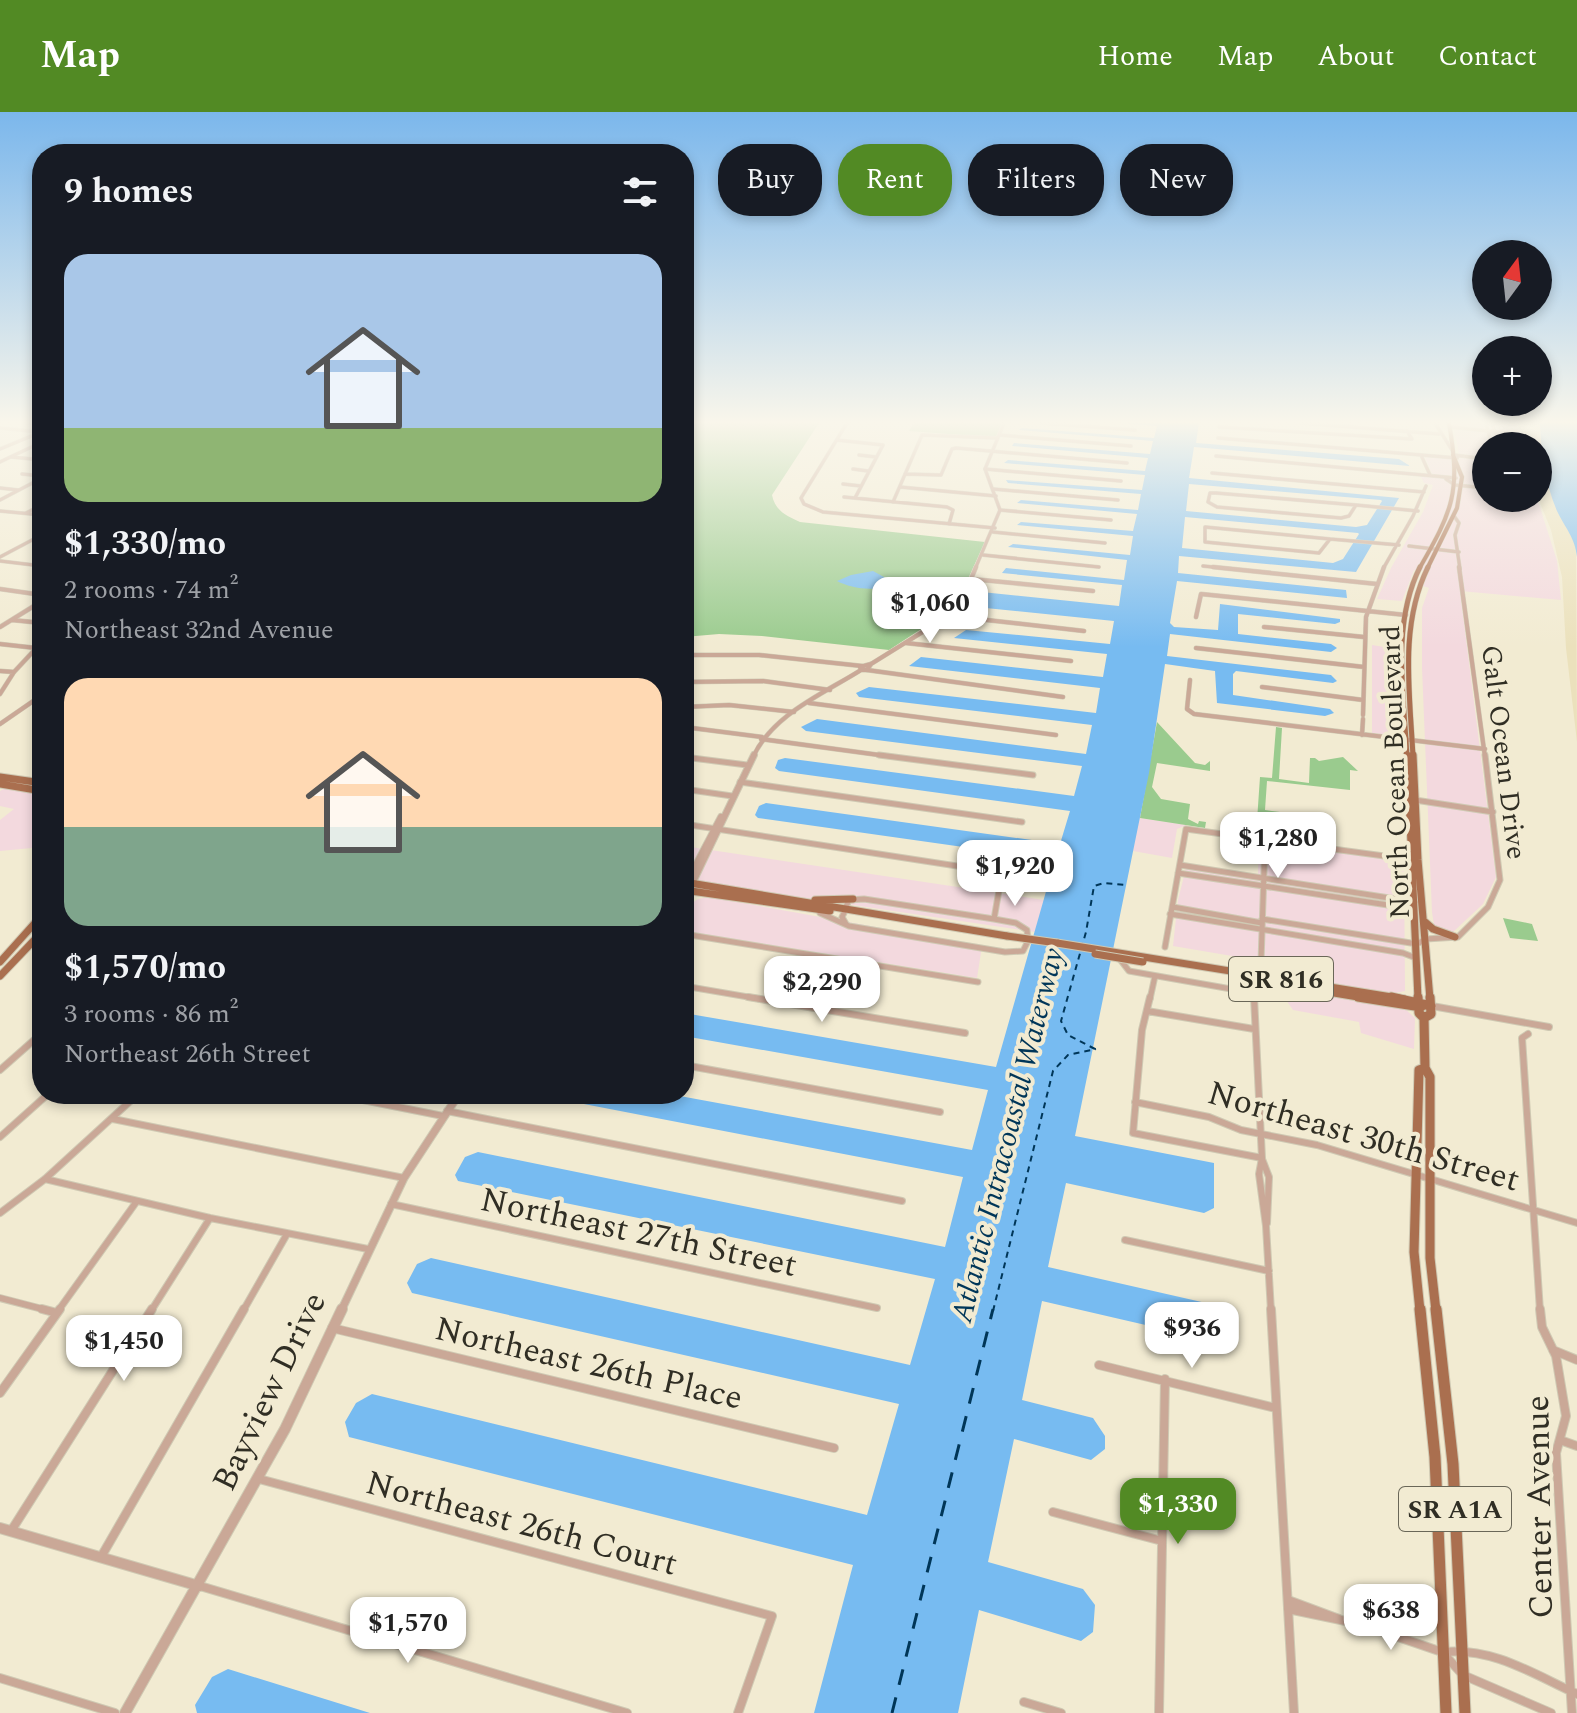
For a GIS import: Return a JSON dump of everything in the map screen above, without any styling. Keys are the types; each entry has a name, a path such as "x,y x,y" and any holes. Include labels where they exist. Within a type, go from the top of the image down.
{"main road":[{"name":"SR A1A","path":"1446,529 1455,498"},
{"name":"SR A1A","path":"1446,529 1454,516 1456,498"},
{"name":"North Ocean Boulevard","path":"1446,529 1416,576 1402,651 1415,800 1413,905 1418,1004 1419,1013 1424,1018 1425,1068 1430,1077 1430,1258 1453,1464 1465,1713"},
{"name":"North Ocean Boulevard","path":"1409,739 1407,793 1414,860 1423,906 1431,1006"},
{"path":"0,777 32,782"},
{"path":"3,786 25,781"},
{"path":"3,786 32,790"},
{"path":"1407,793 1415,800"},
{"name":"SR 816","path":"694,888 775,896 845,911 1418,1004"},
{"name":"SR 816","path":"694,888 845,911"},
{"path":"775,896 853,899"},
{"path":"1424,921 1433,929 1455,937"},
{"path":"0,962 32,926"},
{"path":"0,976 32,942"},
{"path":"1417,944 1427,955"},
{"name":"SR 816","path":"1144,959 1431,1006"},
{"path":"1424,1018 1431,1014 1431,1006"},
{"name":"North Ocean Boulevard","path":"1425,1068 1419,1070 1414,1252 1435,1457 1446,1713"},
{"path":"1427,1366 1444,1371"}],"street":[{"path":"801,498 804,504 818,510 1105,543"},
{"path":"852,498 952,508 949,524"},
{"path":"893,502 895,498"},
{"path":"694,872 761,738 794,712 958,610 994,530 1000,510 996,498"},
{"path":"1092,498 1118,500"},
{"path":"1209,498 1208,502 1217,507 1341,518 1347,517 1356,505"},
{"path":"1271,498 1418,511"},
{"path":"1362,735 1364,637 1368,610 1377,584 1418,511 1422,498"},
{"path":"26,513 32,510"},
{"path":"1000,510 1111,520"},
{"path":"0,514 10,511 32,514"},
{"name":"Galt Ocean Drive","path":"1454,516 1459,524 1455,535 1501,879 1488,909 1455,937"},
{"path":"1330,539 1319,553 1205,542 1205,527 1399,545"},
{"path":"0,559 32,540"},
{"path":"1409,546 1459,554"},
{"path":"983,555 1099,567"},
{"path":"0,559 32,564"},
{"path":"1203,566 1377,584"},
{"path":"972,579 1093,591"},
{"path":"0,589 32,594"},
{"path":"0,597 11,591"},
{"path":"1196,617 1201,594 1407,615"},
{"path":"0,627 32,607"},
{"path":"951,616 1084,631"},
{"path":"11,620 32,622"},
{"path":"1264,627 1364,637"},
{"path":"906,643 1071,661"},
{"path":"0,644 32,648"},
{"path":"1196,648 1364,667"},
{"path":"0,694 32,652"},
{"path":"694,655 759,655 849,665 1063,697"},
{"path":"0,671 14,672"},
{"path":"1190,680 1187,709 1194,714 1485,749"},
{"path":"694,682 763,681 830,690"},
{"path":"1262,687 1363,700"},
{"path":"0,724 32,702"},
{"path":"809,703 1056,735"},
{"path":"694,707 729,705 794,712"},
{"path":"694,728 1033,775"},
{"path":"694,758 747,765"},
{"path":"739,782 1022,822"},
{"path":"694,790 732,796"},
{"path":"1415,800 1493,812"},
{"path":"694,826 996,872 1001,879 994,919"},
{"path":"1165,947 1186,829 1414,860"},
{"path":"1261,962 1265,840"},
{"path":"1180,864 1413,905"},
{"path":"1178,873 1423,906"},
{"path":"803,907 847,925 1005,952 1023,951 1028,941 1027,930 1022,925 853,899 847,902 842,917 847,925"},
{"path":"1172,910 1417,944 1426,939 1455,937"},
{"path":"1262,924 1417,958"},
{"path":"694,936 978,982"},
{"path":"1121,954 1119,960 1125,969 1155,976 1275,995 1279,990 1278,983"},
{"path":"1155,976 1142,1030 1133,1133 1262,1158"},
{"path":"694,988 965,1033"},
{"path":"1254,993 1260,1134 1262,1158 1269,1177 1266,1226 1294,1713"},
{"path":"1431,1006 1549,1027"},
{"path":"1147,1011 1254,1029"},
{"name":"Center Avenue","path":"1528,1034 1522,1038 1530,1209 1542,1327 1553,1350 1561,1379 1566,1416 1556,1453 1574,1693 1572,1713"},
{"path":"0,1070 32,1042"},
{"path":"694,1067 940,1112"},
{"name":"Northeast 30th Street","path":"1135,1102 1209,1117 1260,1134 1321,1146 1577,1223"},
{"path":"0,1137 37,1104"},
{"path":"0,1213 45,1179 128,1104"},
{"path":"392,1104 902,1201"},
{"name":"Bayview Drive","path":"125,1713 259,1479 390,1204 452,1104"},
{"path":"113,1119 404,1178"},
{"path":"45,1179 210,1218 368,1249"},
{"path":"0,1393 137,1201"},
{"name":"Northeast 27th Street","path":"390,1204 877,1308"},
{"path":"210,1218 5,1530 627,1713"},
{"path":"100,1558 287,1234"},
{"path":"1125,1240 1269,1271"},
{"path":"0,1298 58,1313"},
{"name":"Northeast 26th Place","path":"332,1327 834,1448"},
{"path":"1553,1350 1577,1360"},
{"path":"1099,1365 1276,1408"},
{"path":"1159,1713 1165,1379"},
{"path":"1560,1440 1577,1446"},
{"name":"Northeast 26th Court","path":"259,1479 772,1616 738,1713"},
{"path":"1053,1512 1162,1541"},
{"path":"1288,1604 1442,1652 1461,1648 1496,1657 1574,1693"},
{"path":"1442,1652 1463,1675 1551,1713"},
{"path":"0,1678 115,1713"},
{"path":"1024,1702 1061,1713"}],"shaded area":[{"path":"1428,498 1472,498 1472,512 1541,512 1557,561 1561,600 1460,591 1496,877 1483,904 1452,933 1438,930 1432,912 1422,668 1422,608 1429,588 1423,586 1429,571 1414,570 1402,601 1377,599"},
{"path":"1372,645 1397,649 1399,736 1372,733"},
{"path":"5,788 32,792 32,848 0,851 0,820 14,809 0,806 0,791"},
{"path":"1139,818 1187,825 1177,829 1172,858 1133,851"},
{"path":"1259,841 1404,862 1405,991 1395,993 1328,983 1324,976 1304,968 1173,946 1178,900 1187,864 1258,875"},
{"path":"694,848 1044,900 1035,932 694,881"},
{"path":"709,897 982,946 977,978 694,933 694,902"},
{"path":"1298,990 1404,1008 1415,1018 1414,1049 1361,1033 1359,1022 1293,1010 1282,994"}],"green space":[{"path":"694,498 773,498 779,509 800,522 985,542 955,607 889,650 719,634 694,636"},
{"path":"1157,722 1195,763 1205,765 1210,761 1210,771 1157,763 1152,787 1161,799 1190,804 1188,819 1198,824 1199,821 1206,822 1205,828 1140,818"},
{"path":"1276,727 1282,728 1279,779 1309,783 1310,758 1319,761 1343,757 1358,771 1350,770 1350,790 1267,781 1265,810 1280,812 1281,816 1311,820 1314,836 1333,839 1335,846 1256,835 1260,777 1272,778"},
{"path":"1503,918 1532,924 1538,941 1510,938"}],"sand":[{"path":"1554,498 1576,541 1577,742 1566,648 1562,577 1544,512 1552,512"}],"water":[{"name":"Atlantic Intracoastal Waterway","path":"1140,498 1187,498 1186,511 1356,527 1367,525 1382,501 1354,498 1399,498 1356,572 1179,556 1178,573 1346,590 1347,598 1177,581 1170,623 1174,627 1218,630 1220,604 1340,619 1335,624 1238,614 1238,634 1331,644 1337,648 1331,652 1170,634 1167,656 1331,675 1337,681 1236,671 1233,674 1233,695 1330,709 1334,713 1325,716 1217,703 1215,671 1165,664 1149,773 1075,1136 1214,1163 1214,1208 1204,1213 1066,1183 1048,1267 1206,1303 1217,1315 1217,1332 1206,1339 1042,1301 1022,1400 1093,1418 1105,1436 1105,1449 1091,1460 1014,1439 988,1562 1083,1589 1095,1605 1093,1632 1081,1641 979,1610 958,1713 814,1713 853,1565 349,1437 345,1422 356,1403 372,1394 867,1515 899,1404 412,1293 407,1283 417,1264 431,1258 910,1365 935,1279 458,1181 455,1175 465,1157 478,1152 945,1247 963,1177 584,1104 694,1104 694,1099 972,1150 988,1090 694,1038 694,1015 996,1067 1055,860 758,818 755,815 759,806 766,803 1060,844 1070,811 775,768 778,760 785,758 1074,796 1082,766 806,731 801,727 817,719 1086,754 1092,725 859,697 856,693 869,687 1096,713 1100,688 909,666 921,657 1103,677 1107,654 954,638 966,630 1110,644 1114,621 966,606 972,591 1119,606 1122,585 1002,573 1006,568 1124,580 1127,560 1008,547 1013,544 1130,555 1133,536 1017,525 1021,522 1133,531 1137,514 1017,503 1021,500 1138,510","holes":["1185,517 1358,533 1343,559 1333,563 1182,548"]},
{"path":"1552,498 1577,498 1577,557 1572,538"},
{"path":"873,571 893,582 881,588 866,589 837,581 851,575"},
{"path":"228,1669 370,1713 197,1713 195,1705 212,1677"}],"ferry route":[{"path":"1095,1049 1068,1035 1061,1021 1086,932 1094,886 1104,883 1127,885"},
{"path":"993,1311 1053,1071 1068,1055 1096,1049"},
{"path":"892,1713 993,1309"}]}
